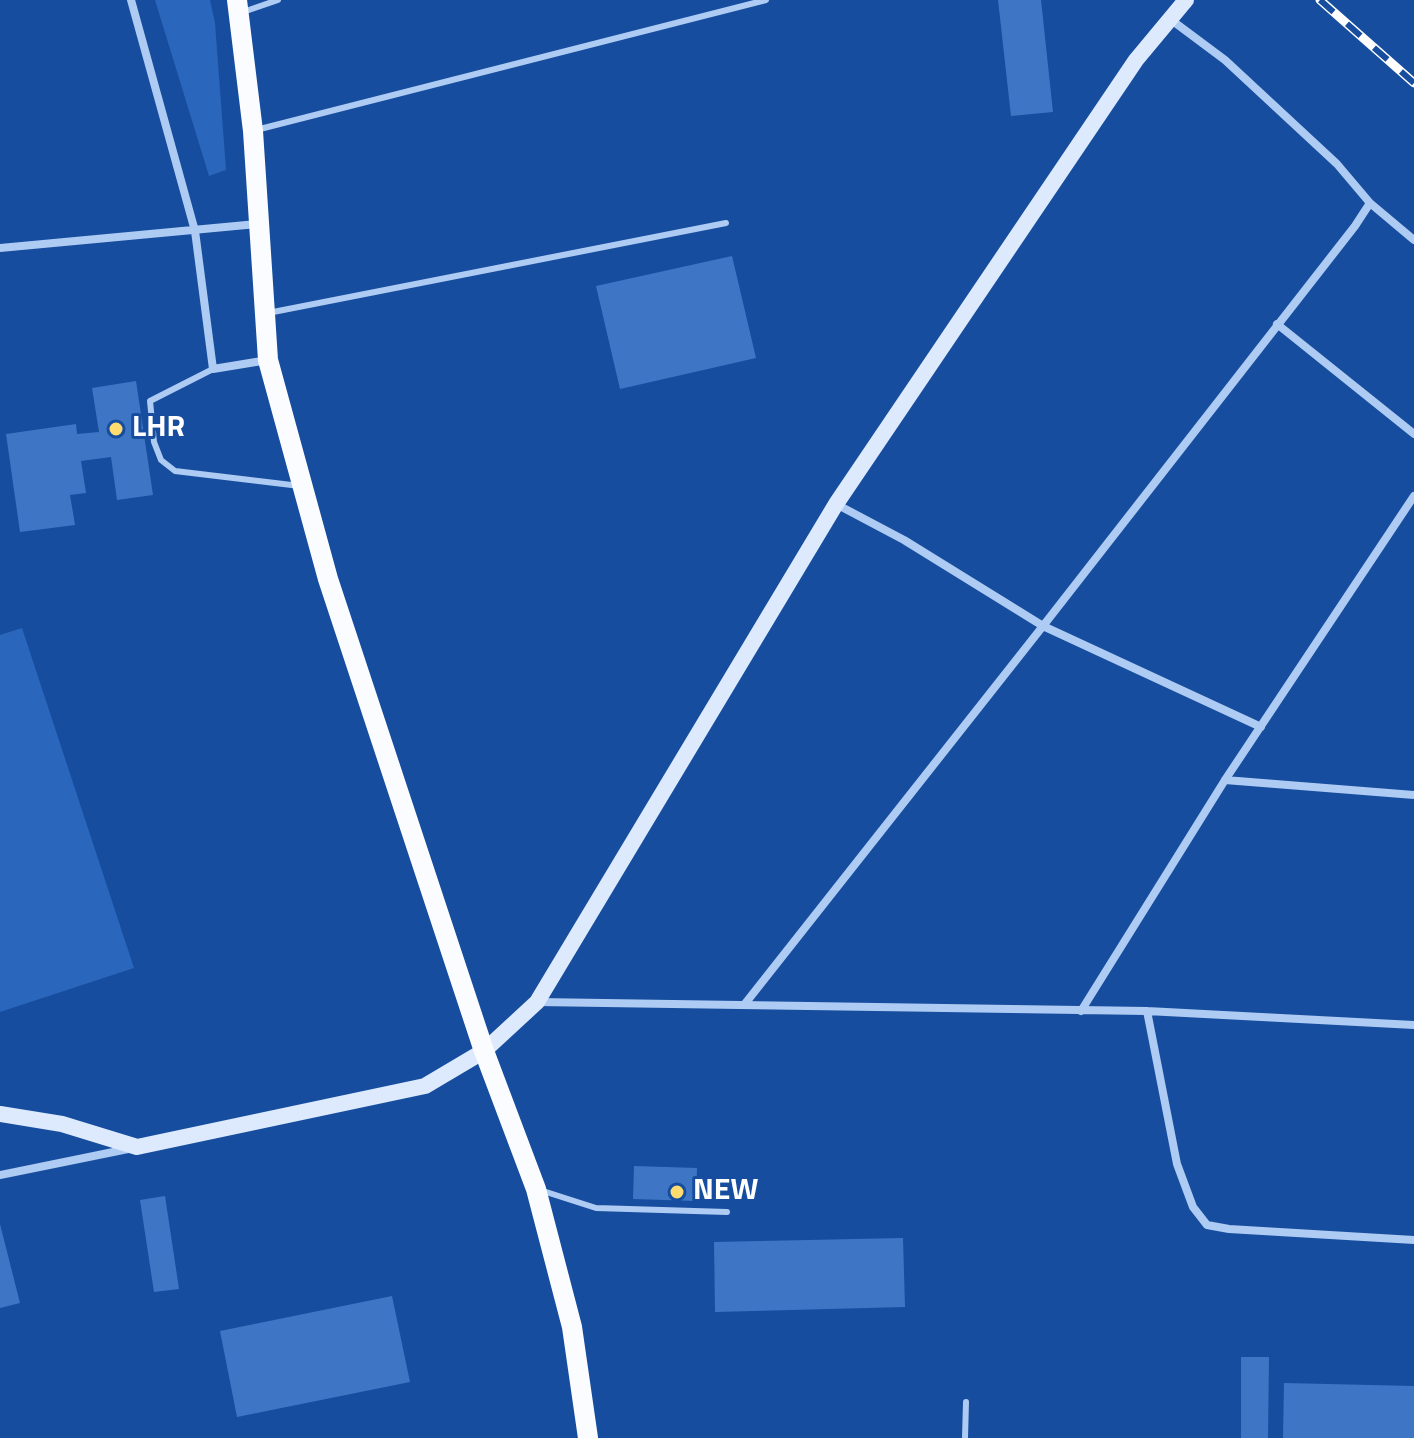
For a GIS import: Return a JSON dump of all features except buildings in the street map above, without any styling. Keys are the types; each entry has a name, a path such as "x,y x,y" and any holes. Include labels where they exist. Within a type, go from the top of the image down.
{"main road":[{"path":"238,7 253,131 268,360 328,579 484,1051 536,1189 572,1327 588,1438"}],"street":[{"path":"131,0 195,231 213,369 268,360"},
{"path":"0,1175 425,1086 484,1051 537,1002 836,504 1130,69 1186,0"},
{"path":"1170,19 1225,60 1337,164 1370,203 1414,240"},
{"path":"744,1005 1043,626 1370,203"},
{"path":"0,248 257,224"},
{"path":"1277,324 1414,434"},
{"path":"1081,1011 1225,780 1414,496"},
{"path":"836,504 904,540 1043,626 1261,727"},
{"path":"1225,780 1414,795"},
{"path":"537,1002 1147,1011 1414,1025"},
{"path":"1147,1011 1177,1164 1193,1207 1207,1225 1414,1240"},
{"path":"0,1114 62,1124 137,1147"}],"lane":[{"path":"238,7 278,0"},
{"path":"253,131 766,0"},
{"path":"265,313 726,223"},
{"path":"213,369 150,401 154,442 161,460 175,471 303,487"},
{"path":"536,1189 596,1208 727,1212"},
{"path":"965,1438 966,1402"}],"shaded area":[{"path":"155,0 210,0 215,23 226,170 209,176"},
{"path":"22,628 134,968 0,1012 0,635"}],"railway":[{"path":"1320,0 1414,83"}],"place":[{"name":"LHR","path":"116,429"},
{"name":"NEW","path":"677,1192"}]}
